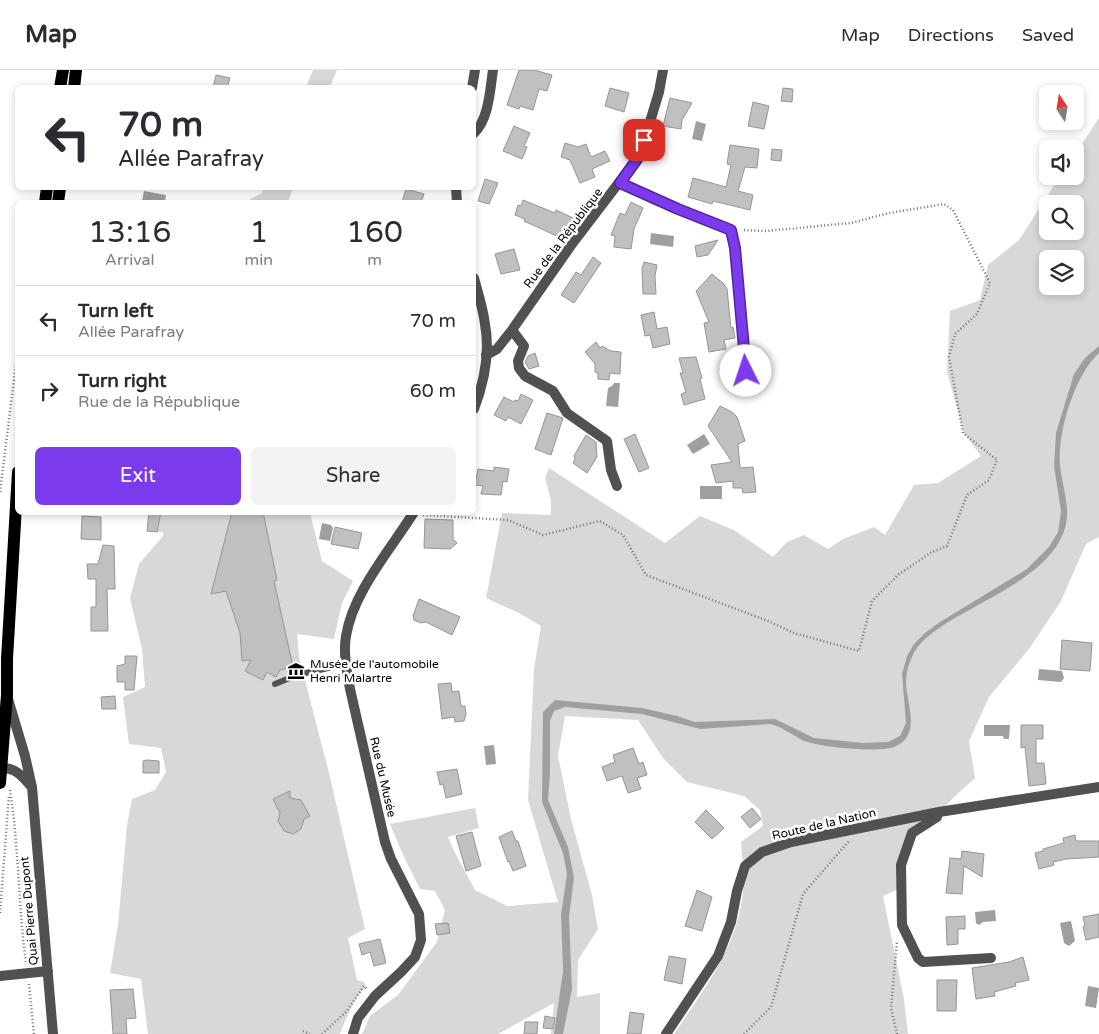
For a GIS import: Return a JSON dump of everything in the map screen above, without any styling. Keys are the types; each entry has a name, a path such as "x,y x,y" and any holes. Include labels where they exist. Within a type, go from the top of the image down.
{"main road":[{"path":"60,85 63,70"},
{"path":"74,85 76,70"},
{"name":"Quai Pierre Dupont","path":"0,783 7,695 6,659 15,515"},
{"name":"Quai Pierre Dupont","path":"0,672 6,659"}],"street":[{"path":"472,85 475,70"},
{"path":"476,131 480,127 489,100 494,70"},
{"name":"Rue de la République","path":"486,355 497,349 512,330 572,244 640,155 659,92 663,70"},
{"path":"620,183 731,230 735,248 746,371"},
{"path":"476,286 486,324 485,368 476,402"},
{"path":"512,330 524,346 518,361 519,368 525,376 552,391 567,413 607,441 611,470 617,486"},
{"name":"Rue du Musée","path":"353,1034 358,1018 375,996 415,957 421,940 419,914 390,859 385,842 346,664 346,637 352,612 392,544 413,515"},
{"name":"Quai Pierre Dupont","path":"7,695 26,756 32,787 53,1034"},
{"path":"1,768 10,768 18,772 32,787"},
{"name":"Route de la Nation","path":"666,1034 718,956 731,922 737,891 745,866 762,852 791,842 939,812 1099,787"},
{"path":"939,812 937,817 912,833 902,865 902,925 918,958 924,962 991,958"},
{"path":"0,976 48,971"}],"lane":[{"path":"275,684 297,675 346,664"}],"path":[{"path":"430,515 508,520 543,535 600,521 623,535 646,576 768,621 794,633 859,650 872,601 898,575 930,553 947,546 967,495 989,480 997,460 963,433 949,357 955,334 978,314 990,283 952,210 944,204 889,213 851,223 766,231 731,230"},
{"path":"0,491 15,371"},
{"path":"0,913 10,789 22,932 34,1034"},
{"path":"744,1034 771,1007 803,894 862,828"},
{"path":"897,1034 891,1008 897,943 902,925"},
{"path":"322,1034 346,1012 364,986 375,996"},
{"path":"303,1031 310,1034"}],"shaded area":[{"path":"313,70 337,70 331,85 307,85"},
{"path":"1099,118 1099,537 1086,544 1061,601 1029,649 989,697 969,741 975,778 907,846 905,886 883,896 904,999 908,1034 674,1034 718,967 734,931 740,912 744,886 741,842 763,826 760,810 744,796 687,782 663,758 638,720 565,716 558,756 571,819 592,895 598,929 578,960 577,997 600,993 600,1034 551,1034 554,1003 498,1034 362,1034 370,1016 398,995 437,942 445,910 435,891 420,889 390,824 475,808 479,828 448,837 475,890 507,906 558,902 528,800 534,669 541,626 519,613 486,598 502,513 551,515 551,501 545,478 549,468 665,543 700,516 734,530 773,557 787,542 804,535 828,549 843,539 874,527 885,535 914,485 938,483 981,456 964,433 947,372 950,311 980,300 988,265 1019,240 1039,209 1039,240 1084,240 1084,195 1048,195 1054,185 1084,185 1084,140"},
{"path":"696,121 706,124 702,141 692,139"},
{"path":"263,190 292,190 289,200 249,200 262,193"},
{"path":"144,191 166,195 165,200 142,200"},
{"path":"651,233 674,236 673,247 650,244"},
{"path":"1099,346 1099,353 1082,375 1075,389 1061,437 1060,465 1067,504 1067,520 1056,547 1042,563 1024,578 961,614 921,643 911,659 907,671 906,683 911,719 908,735 903,742 886,749 849,748 804,741 770,724 700,729 642,714 565,707 554,711 550,721 548,800 568,847 574,878 569,917 572,989 563,1034 554,1034 563,971 561,915 567,874 563,853 542,802 543,712 555,700 642,708 695,722 775,719 814,738 863,743 888,742 900,736 906,723 902,674 907,656 914,644 940,622 1027,569 1049,547 1058,532 1061,511 1054,466 1056,433 1074,374 1085,358"},
{"path":"614,383 620,383 618,407 606,406 608,388"},
{"path":"704,434 710,444 693,454 687,445"},
{"path":"700,486 722,486 722,499 700,499"},
{"path":"161,515 310,515 322,561 353,581 342,603 334,639 297,634 299,657 329,773 365,929 348,938 357,980 364,982 366,986 354,1003 340,1034 148,1034 141,979 110,973 118,925 127,825 132,799 155,790 166,772 161,748 129,744 123,697 145,687 142,649 130,598 139,564 163,536 163,532 157,532"},
{"path":"322,523 331,525 333,528 330,541 319,539"},
{"path":"1039,669 1062,671 1064,678 1061,682 1038,680"},
{"path":"984,725 1010,725 1009,739 1004,739 1003,736 984,736"},
{"path":"494,745 496,764 486,765 484,746"},
{"path":"995,910 996,921 983,922 979,925 976,923 975,912"},
{"path":"1071,921 1075,941 1069,946 1064,943 1060,923"},
{"path":"1088,986 1099,988 1096,1008 1085,1006"}],"building":[{"path":"519,70 534,70 552,75 547,91 539,89 533,110 520,106 519,109 507,105"},
{"path":"216,75 230,78 228,85 214,85"},
{"path":"610,88 629,93 624,112 605,106"},
{"path":"783,88 793,89 792,102 781,101"},
{"path":"670,98 692,103 682,120 681,129 663,126"},
{"path":"753,102 769,106 764,129 748,126"},
{"path":"514,126 530,133 524,146 527,147 522,159 503,151"},
{"path":"565,143 578,147 586,144 591,157 605,151 610,161 592,169 595,177 580,183 570,160 561,157"},
{"path":"730,145 759,149 757,168 745,167 738,191 753,195 750,210 713,201 712,204 688,197 693,178 726,187 731,165 727,164"},
{"path":"772,149 782,150 781,161 771,160"},
{"path":"485,179 498,183 489,204 478,201"},
{"path":"406,190 424,194 422,200 403,200"},
{"path":"523,200 555,213 556,210 573,218 566,234 562,232 559,237 515,215 518,205 521,206"},
{"path":"631,202 643,208 634,229 631,249 614,247 615,236 611,235 620,213 625,215"},
{"path":"718,240 708,255 697,257 695,246"},
{"path":"514,249 520,270 501,274 495,254"},
{"path":"593,257 601,263 574,303 561,295 576,272 581,275"},
{"path":"644,262 657,265 655,276 656,294 643,294 642,269"},
{"path":"712,274 727,289 731,328 733,327 735,338 724,340 726,349 709,352 704,323 709,322 696,291"},
{"path":"654,312 657,329 667,327 670,344 653,348 650,335 645,336 641,315"},
{"path":"596,342 600,348 602,346 611,351 621,352 620,374 610,373 609,380 598,379 598,373 595,372 595,364 585,352"},
{"path":"535,353 539,366 529,369 525,362 528,356"},
{"path":"696,357 705,399 684,405 681,394 686,392 680,373 683,373 679,358"},
{"path":"521,394 533,400 521,424 508,417 506,421 494,415 504,397 514,402 515,400 518,401"},
{"path":"720,406 737,417 745,441 738,444 740,468 753,467 756,492 743,493 742,488 733,488 733,481 716,483 711,465 732,462 708,426"},
{"path":"547,413 563,418 551,455 535,449"},
{"path":"635,434 649,468 639,472 624,439"},
{"path":"586,435 596,442 597,457 587,473 573,463 574,456"},
{"path":"494,467 509,469 507,482 503,481 501,495 481,494 483,486 476,485 478,469 494,471"},
{"path":"149,515 160,515 157,532 147,531"},
{"path":"231,515 264,515 277,580 274,581 293,667 280,670 276,677 267,672 263,680 245,671 251,660 242,661 240,633 226,591 211,594"},
{"path":"82,516 101,517 101,540 81,539"},
{"path":"425,519 453,520 453,539 457,543 450,549 424,548"},
{"path":"335,527 362,533 358,549 331,544"},
{"path":"103,545 114,546 115,589 107,589 108,631 91,631 91,607 96,607 96,579 88,579 87,564 98,564"},
{"path":"419,599 460,617 452,635 426,622 421,623 414,620 413,616"},
{"path":"1062,640 1092,643 1090,671 1060,669"},
{"path":"125,656 137,656 134,690 125,690 125,682 117,682 117,666 125,664"},
{"path":"451,683 452,692 459,691 461,706 465,706 466,714 464,721 455,722 454,717 442,719 438,684"},
{"path":"115,696 116,709 102,709 101,697"},
{"path":"1021,725 1043,725 1043,739 1036,739 1036,763 1044,763 1046,784 1029,786 1025,747 1021,748"},
{"path":"633,748 639,764 643,762 647,775 637,778 641,789 628,793 622,776 607,781 602,767 615,762 613,755"},
{"path":"143,761 159,761 159,773 143,773"},
{"path":"457,769 462,794 446,798 443,784 440,785 437,772"},
{"path":"290,791 290,798 301,800 310,816 304,819 301,829 293,834 284,831 278,821 280,813 273,799"},
{"path":"752,808 761,819 750,828 741,817"},
{"path":"706,810 724,828 712,839 695,822"},
{"path":"512,831 516,841 518,841 526,866 513,871 499,837"},
{"path":"472,832 481,866 466,871 456,836"},
{"path":"1075,835 1076,841 1099,841 1099,857 1066,859 1053,862 1054,865 1039,869 1035,853 1064,843 1063,838"},
{"path":"962,851 984,854 982,877 964,866 962,894 946,893 950,858 961,859"},
{"path":"697,890 712,897 702,931 685,926"},
{"path":"1099,914 1099,937 1086,940 1083,917"},
{"path":"965,916 965,929 958,929 958,944 947,945 946,917"},
{"path":"448,923 450,933 437,935 435,924"},
{"path":"380,939 386,963 374,966 370,952 362,955 359,944"},
{"path":"669,956 686,959 682,984 664,980"},
{"path":"1023,957 1029,980 1015,983 1016,986 994,992 995,996 976,999 972,968 1009,962"},
{"path":"937,980 957,980 956,1011 937,1011"},
{"path":"133,989 136,1018 126,1019 127,1034 113,1034 110,990"},
{"path":"630,1012 644,1014 641,1034 627,1034"},
{"path":"545,1016 555,1018 553,1029 543,1028"},
{"path":"525,1022 538,1022 537,1034 524,1034"}],"place":[{"name":"Musée de l'automobile Henri Malartre","path":"296,671"}],"route":[{"path":"644,140 640,155 620,183 731,230 735,248 746,371"}]}
